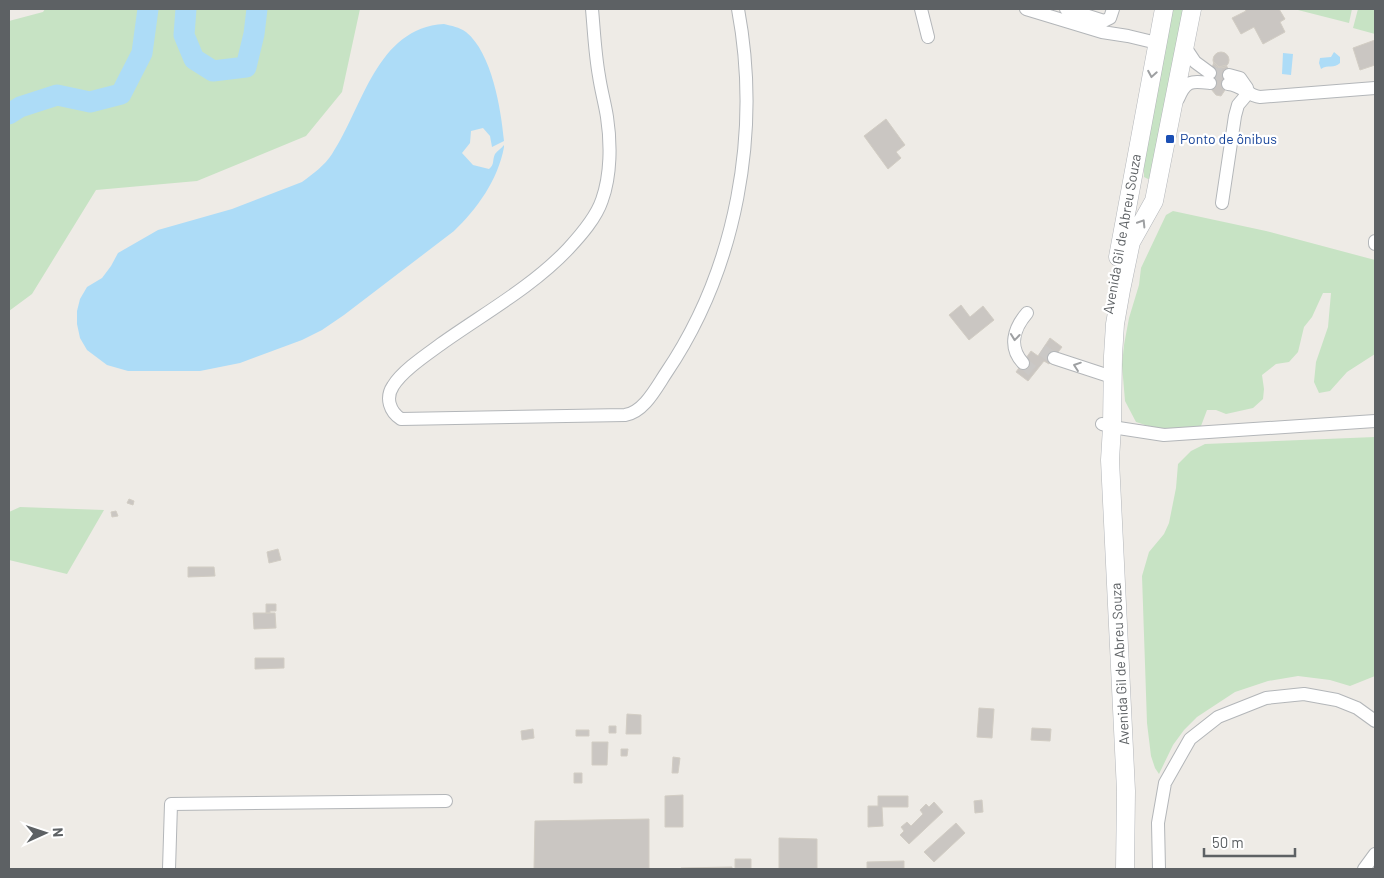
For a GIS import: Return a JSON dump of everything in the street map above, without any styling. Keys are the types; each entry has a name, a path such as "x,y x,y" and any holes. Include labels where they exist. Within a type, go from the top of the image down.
{"street":[{"path":"592,9 597,62 609,134 608,173 602,201 580,234 557,260 537,277 431,352 397,381 391,389 389,402 391,409 401,419 625,415 636,412 678,355 688,335 713,284 733,218 741,180 746,133 746,66 738,9"},
{"path":"921,9 928,37"},
{"path":"1026,9 1102,32 1157,43"},
{"path":"1066,9 1104,21 1110,18 1113,9"},
{"name":"Avenida Gil de Abreu Souza","path":"1106,376 1108,310 1164,9"},
{"name":"Avenida Gil de Abreu Souza","path":"1125,869 1126,791 1110,460 1107,426 1100,396 1106,376 1132,242 1153,206 1192,9"},
{"path":"1173,110 1180,94 1188,83 1210,78 1195,62 1185,47"},
{"path":"1229,79 1256,97 1375,88"},
{"path":"1222,203 1235,116 1238,105 1249,92"},
{"path":"1138,150 1140,158 1139,173 1142,185 1146,187 1158,184"},
{"path":"1023,363 1018,358 1014,342 1015,332 1027,313"},
{"path":"1054,358 1106,376"},
{"path":"1107,426 1164,435 1375,422"},
{"path":"1159,869 1158,823 1165,783 1190,739 1218,717 1266,698 1304,694 1337,700 1357,708 1375,721"},
{"path":"169,869 171,804 446,801"},
{"path":"1364,869 1375,854"}],"green space":[{"path":"45,9 360,9 342,92 306,136 197,181 96,190 32,294 9,311 9,21 43,12"},
{"path":"1173,9 1184,9 1153,178 1148,179 1144,177 1144,163"},
{"path":"1294,9 1352,9 1349,23"},
{"path":"1358,9 1375,9 1375,34 1353,28"},
{"path":"1173,211 1266,231 1375,260 1375,354 1347,372 1330,391 1319,393 1314,382 1316,362 1328,327 1331,293 1323,293 1312,317 1304,327 1298,352 1289,362 1276,364 1262,375 1263,399 1253,408 1226,414 1216,410 1207,410 1201,426 1183,429 1161,429 1136,422 1125,401 1122,365 1124,345 1129,318 1139,285 1141,268 1166,215"},
{"path":"1375,437 1375,676 1350,686 1330,680 1298,676 1268,681 1235,692 1197,717 1184,730 1173,745 1159,774 1151,756 1147,723 1142,576 1149,552 1164,534 1169,523 1176,488 1178,464 1191,451 1205,444"},
{"path":"20,507 104,510 67,574 9,560 9,512"}],"water":[{"path":"444,24 466,32 475,41 482,53 489,67 498,98 504,141 492,147 490,136 483,128 471,131 470,143 462,153 473,165 489,169 495,154 504,145 504,147 492,182 471,213 454,231 322,330 302,340 240,363 200,371 128,371 107,365 87,350 80,338 77,324 77,311 80,299 87,287 102,278 118,253 158,230 232,209 302,182 322,166 332,154 374,73 387,55 402,40 421,29"},
{"path":"1334,52 1340,57 1340,63 1321,69 1320,58 1331,57"},
{"path":"1283,53 1293,54 1291,75 1282,74"}],"building":[{"path":"1245,9 1279,9 1285,19 1280,22 1285,32 1263,44 1254,27 1241,34 1232,18 1246,11"},
{"path":"1375,40 1375,65 1360,70 1353,48"},
{"path":"1221,52 1229,60 1221,68 1213,60"},
{"path":"1214,62 1219,67 1226,65 1229,70 1227,87 1221,96 1216,95 1211,89 1210,73"},
{"path":"886,119 905,145 896,152 901,158 888,169 864,136"},
{"path":"961,305 970,317 983,306 994,320 969,340 949,315"},
{"path":"1050,338 1062,347 1049,364 1044,361 1028,381 1016,372 1031,351 1038,356"},
{"path":"129,499 134,501 133,505 127,503"},
{"path":"116,511 118,516 112,517 111,512"},
{"path":"278,549 281,560 269,563 267,552"},
{"path":"188,567 214,567 215,576 188,577"},
{"path":"266,604 276,604 276,611 266,613"},
{"path":"253,613 275,613 276,628 254,629"},
{"path":"255,658 284,658 284,668 255,669"},
{"path":"979,708 994,709 992,738 977,737"},
{"path":"627,714 641,715 641,734 626,734"},
{"path":"609,726 616,726 616,733 609,733"},
{"path":"1032,728 1051,729 1050,741 1031,740"},
{"path":"533,729 534,738 522,740 521,731"},
{"path":"576,730 589,730 589,736 576,736"},
{"path":"592,742 608,742 607,765 592,765"},
{"path":"621,749 628,749 627,756 621,756"},
{"path":"673,757 680,758 678,773 672,773"},
{"path":"574,773 582,773 582,783 574,783"},
{"path":"683,795 683,827 665,827 665,796"},
{"path":"878,796 908,796 908,807 882,807 883,826 868,827 868,806 878,806"},
{"path":"982,800 983,812 975,813 974,801"},
{"path":"934,802 943,812 909,844 900,835 904,831 901,827 907,822 911,826 923,814 920,810 926,804 929,807"},
{"path":"649,819 649,869 534,869 535,821"},
{"path":"956,823 965,833 934,862 924,852"},
{"path":"779,838 817,839 817,869 779,869"},
{"path":"735,859 751,859 751,869 735,869"},
{"path":"904,861 904,869 867,869 867,862"},
{"path":"732,867 732,869 681,869 681,868"}],"waterway":[{"path":"9,114 20,107 57,95 90,102 121,94 142,53 148,9"},
{"path":"186,9 184,35 194,59 213,71 246,67 254,34 257,9"}],"tunnel":[{"path":"1210,73 1229,75"},
{"path":"1042,350 1054,358"},
{"path":"1023,363 1035,373"}],"place":[{"name":"Ponto de ônibus","path":"1170,139"}]}
